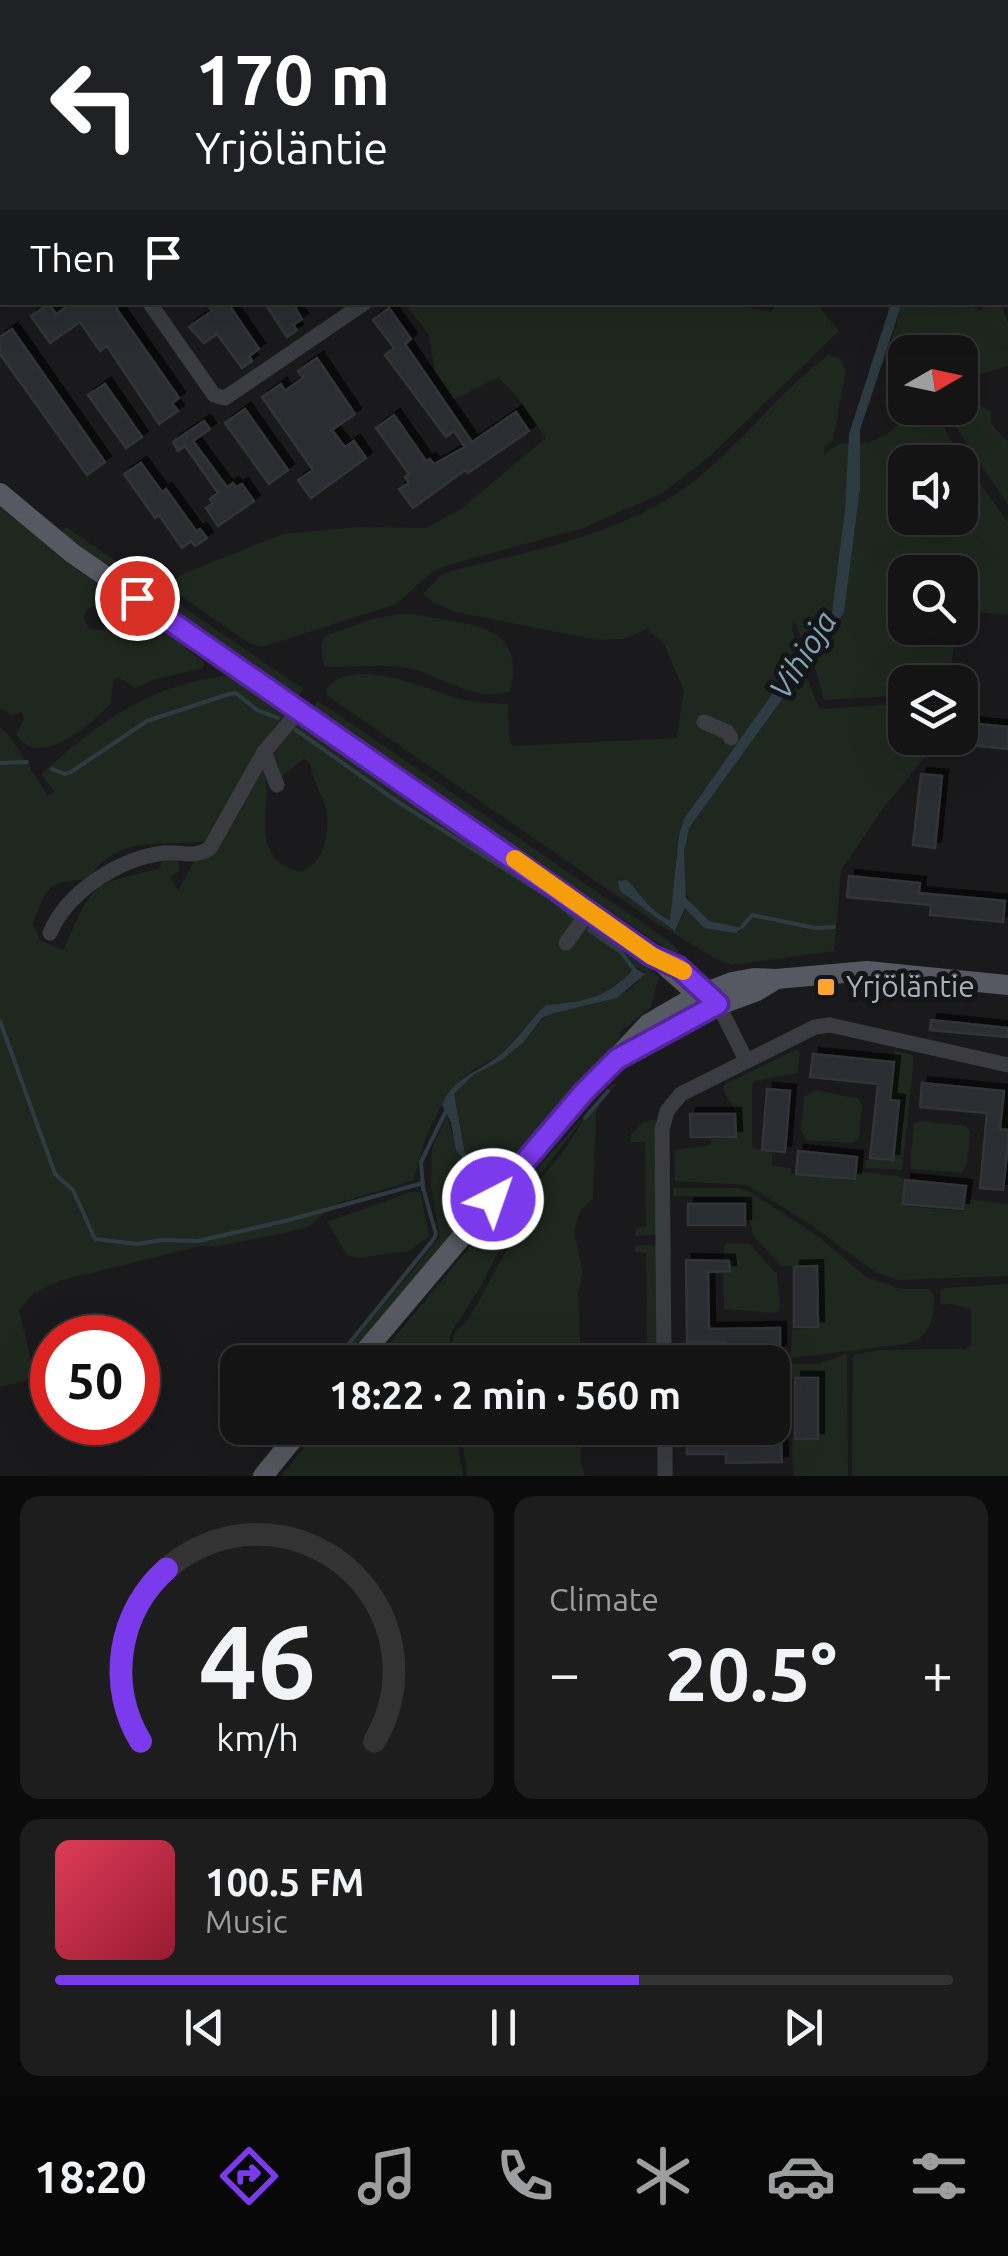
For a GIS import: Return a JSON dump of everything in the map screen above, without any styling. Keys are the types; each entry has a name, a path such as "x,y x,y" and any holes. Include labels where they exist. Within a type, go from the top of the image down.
{"main road":[{"path":"0,493 72,553 652,956 678,967 708,997"},
{"path":"370,1345 584,1092 617,1059 708,997 754,978 866,972 1008,984"},
{"path":"262,1476 288,1445"}],"street":[{"path":"151,305 214,395 225,398 362,305"},
{"path":"50,934 58,916 71,902 113,871 158,854 198,855 210,848 264,752 299,711"},
{"path":"704,722 731,738"},
{"path":"264,752 277,785"},
{"path":"566,943 590,910"},
{"path":"708,997 746,1060"},
{"path":"664,1345 664,1119 681,1094 813,1022 841,1025 1008,1065"},
{"path":"665,1445 666,1476"}],"shaded area":[{"path":"406,305 731,305 772,312 774,305 818,305 839,331 709,457 661,494 583,528 445,566 432,572 396,604 262,647 249,643 167,586 180,575 283,534 358,527 427,528 461,509 546,438 498,377 453,400 435,373 429,334"},
{"path":"890,305 901,305 891,335 888,335 860,430 860,489 844,612 825,645 689,828 684,852 686,898 709,921 742,928 736,933 704,928 685,908 675,931 620,891 618,881 627,880 651,907 670,920 684,819 772,694 809,651 832,613 845,509 849,434"},
{"path":"901,305 972,305 978,311 989,305 1002,305 1008,323 1008,366 978,375 978,335 893,335"},
{"path":"829,355 840,358 846,371 833,440 824,446 824,455 840,443 849,444 834,606 807,653 794,620 792,629 802,658 684,819 670,920 648,907 631,885 620,879 626,893 675,931 686,908 704,928 739,932 742,928 711,922 692,905 683,867 689,828 804,669 818,706 824,709 888,705 888,755 927,755 884,807 841,870 834,951 733,965 658,924 328,696 326,689 338,679 372,674 467,700 508,704 512,746 677,738 684,690 663,642 647,629 623,639 598,640 455,612 423,594 440,576 451,571 578,538 669,499 712,466"},
{"path":"978,405 991,411 991,424 1008,442 1008,505 978,460 978,445 968,445 954,425 978,425"},
{"path":"897,425 943,425 954,445 888,445 888,535 978,535 978,481 1008,522 1008,615 978,612 978,555 888,555 888,645 953,645 952,665 888,665 888,696 824,700 813,659 836,630 844,612 860,489 859,444 890,432"},
{"path":"0,503 104,586 106,599 87,610 84,618 89,629 112,626 115,603 122,602 184,642 186,649 204,662 203,668 136,688 118,677 113,680 111,703 78,732 51,746 38,748 26,744 16,734 24,720 22,712 12,715 0,708"},
{"path":"66,527 303,689 298,698 64,536"},
{"path":"400,614 471,625 500,638 509,650 513,668 510,691 475,692 395,666 324,666 321,646 325,636"},
{"path":"229,675 286,715 207,841 127,848 102,862 85,880 55,885 45,895 33,923 40,940 63,950 95,891 118,879 159,869 164,859 173,858 179,863 179,872 170,877 178,890 198,855 261,768 266,783 265,829 273,855 283,865 301,872 314,863 324,847 327,817 310,764 304,758 281,777 269,757 299,721 590,919 659,977 650,1008 621,1031 619,1039 358,1345 351,1345 440,1237 431,1185 432,1148 447,1116 459,1156 484,1184 489,1179 465,1154 454,1094 476,1072 517,1049 545,1017 617,997 645,972 635,967 607,992 584,1000 546,1005 500,1055 469,1072 448,1092 426,1136 413,1181 338,1203 306,1228 220,1246 200,1246 58,1281 34,1293 19,1310 30,1356 30,1376 28,1380 0,1387 0,728 48,796 54,791 41,774 85,737 149,697"},
{"path":"318,701 670,942 678,950 677,956 312,709"},
{"path":"635,968 645,974 617,998 542,1018 524,1042 502,1060 473,1075 454,1094 465,1154 489,1179 480,1183 456,1150 451,1122 442,1105 447,1095 460,1081 502,1053 546,1005 595,997"},
{"path":"797,1049 797,1073 752,1084 752,1148 772,1153 772,1166 791,1168 791,1174 855,1181 857,1171 903,1177 902,1206 964,1211 966,1199 1008,1204 1008,1276 898,1280 875,1272 810,1224 747,1185 675,1181 674,1150 711,1145 711,1139 736,1138 736,1111 723,1091 725,1084"},
{"path":"894,1051 913,1055 914,1059 902,1170 865,1168 866,1160 893,1160 899,1101 890,1100"},
{"path":"613,1084 617,1084 596,1112 593,1198 580,1211 574,1234 583,1272 578,1294 580,1345 452,1345 454,1334 468,1320 515,1235 524,1198 563,1152 585,1117 525,1194 515,1226 450,1334 450,1345 388,1345 515,1193"},
{"path":"816,1090 859,1099 859,1138 852,1143 806,1140 801,1129 804,1097"},
{"path":"656,1119 656,1235 635,1236 636,1228 646,1226 645,1142 631,1142 631,1134 644,1122"},
{"path":"920,1121 966,1126 970,1132 962,1173 912,1169 914,1124"},
{"path":"674,1188 736,1188 750,1192 819,1237 866,1277 902,1289 928,1289 934,1295 926,1332 906,1344 791,1358 792,1330 818,1328 817,1267 781,1266 753,1235 745,1197 674,1196"},
{"path":"420,1192 429,1236 409,1251 358,1258 347,1255 327,1222"},
{"path":"725,1243 749,1244 777,1274 780,1308 776,1313 724,1309 723,1271 730,1271 729,1261 723,1261"},
{"path":"656,1245 658,1345 647,1345 646,1253 635,1252 635,1246"},
{"path":"1008,1284 1008,1476 852,1476 853,1355 880,1350 965,1349 971,1346 971,1309 941,1305 940,1291"},
{"path":"847,1354 848,1476 793,1476 792,1439 817,1439 818,1378 792,1378 792,1364 817,1364"},
{"path":"306,1445 458,1445 463,1476 281,1476"},
{"path":"463,1445 582,1445 580,1459 585,1476 467,1476"}],"building":[{"path":"48,305 56,314 70,305 120,305 116,308 179,398 172,403 178,411 159,424 107,346 100,351 80,322 50,343 31,316"},
{"path":"208,305 229,305 259,349 242,368 217,334 204,343 189,327 212,311"},
{"path":"266,305 294,305 302,319 293,325 297,330 287,337"},
{"path":"389,308 411,339 405,344 472,442 516,412 529,431 413,508 399,489 409,483 405,477 409,474 376,428 394,415 426,461 430,459 434,464 465,447 454,431 446,437 385,355 394,348 373,320"},
{"path":"12,329 105,462 87,475 0,354 0,337"},
{"path":"317,358 355,414 332,430 345,447 354,441 366,458 311,498 298,480 313,470 262,397 281,384 285,391 303,378 298,371"},
{"path":"105,384 142,437 126,448 88,395"},
{"path":"245,409 288,470 269,484 225,423"},
{"path":"204,421 210,429 193,441 227,487 242,484 254,501 218,526 206,508 218,493 185,446 178,451 173,442"},
{"path":"141,463 162,492 166,489 196,531 200,529 207,538 195,546 191,541 182,548 159,515 155,518 124,474"},
{"path":"978,724 1008,727 1008,749 978,746"},
{"path":"921,774 942,776 935,848 913,845"},
{"path":"849,876 920,883 919,893 1005,901 1003,922 930,915 931,905 847,897"},
{"path":"931,1020 1008,1028 1008,1037 930,1030"},
{"path":"813,1054 894,1062 890,1100 899,1101 893,1160 870,1158 878,1084 810,1077"},
{"path":"922,1083 1004,1091 1000,1129 1008,1130 1008,1144 1003,1190 980,1188 987,1113 920,1107"},
{"path":"767,1089 790,1091 785,1152 762,1150"},
{"path":"690,1114 735,1114 736,1137 691,1137"},
{"path":"798,1151 857,1157 855,1179 796,1174"},
{"path":"905,1180 966,1186 963,1209 903,1204"},
{"path":"688,1204 745,1204 745,1225 688,1225"},
{"path":"686,1260 729,1261 730,1271 708,1272 709,1329 780,1328 780,1345 687,1342"},
{"path":"817,1266 818,1327 794,1327 794,1267"},
{"path":"795,1378 818,1378 818,1439 795,1439"},
{"path":"687,1445 781,1445 782,1462 726,1463 726,1454 687,1454"}],"waterway":[{"path":"52,769 64,774 71,772 147,721 229,694 236,693 257,710 278,718"},
{"path":"296,730 574,917"},
{"path":"0,763 27,762"},
{"path":"742,927 752,915 815,928 834,927"},
{"path":"589,930 621,952 636,972"},
{"path":"0,1021 55,1174 73,1190 95,1239 137,1244 198,1241 423,1183"},
{"path":"585,1118 608,1091"},
{"path":"348,1345 436,1234 423,1188 421,1162 446,1111"}],"slow traffic":[{"path":"515,859 652,956 683,971"}],"place":[{"name":"Yrjöläntie","path":"826,987"}],"route":[{"path":"137,598 652,956 678,967 718,1004 617,1059 493,1199"}],"water label":[{"name":"Vihioja","path":"803,655"}]}
